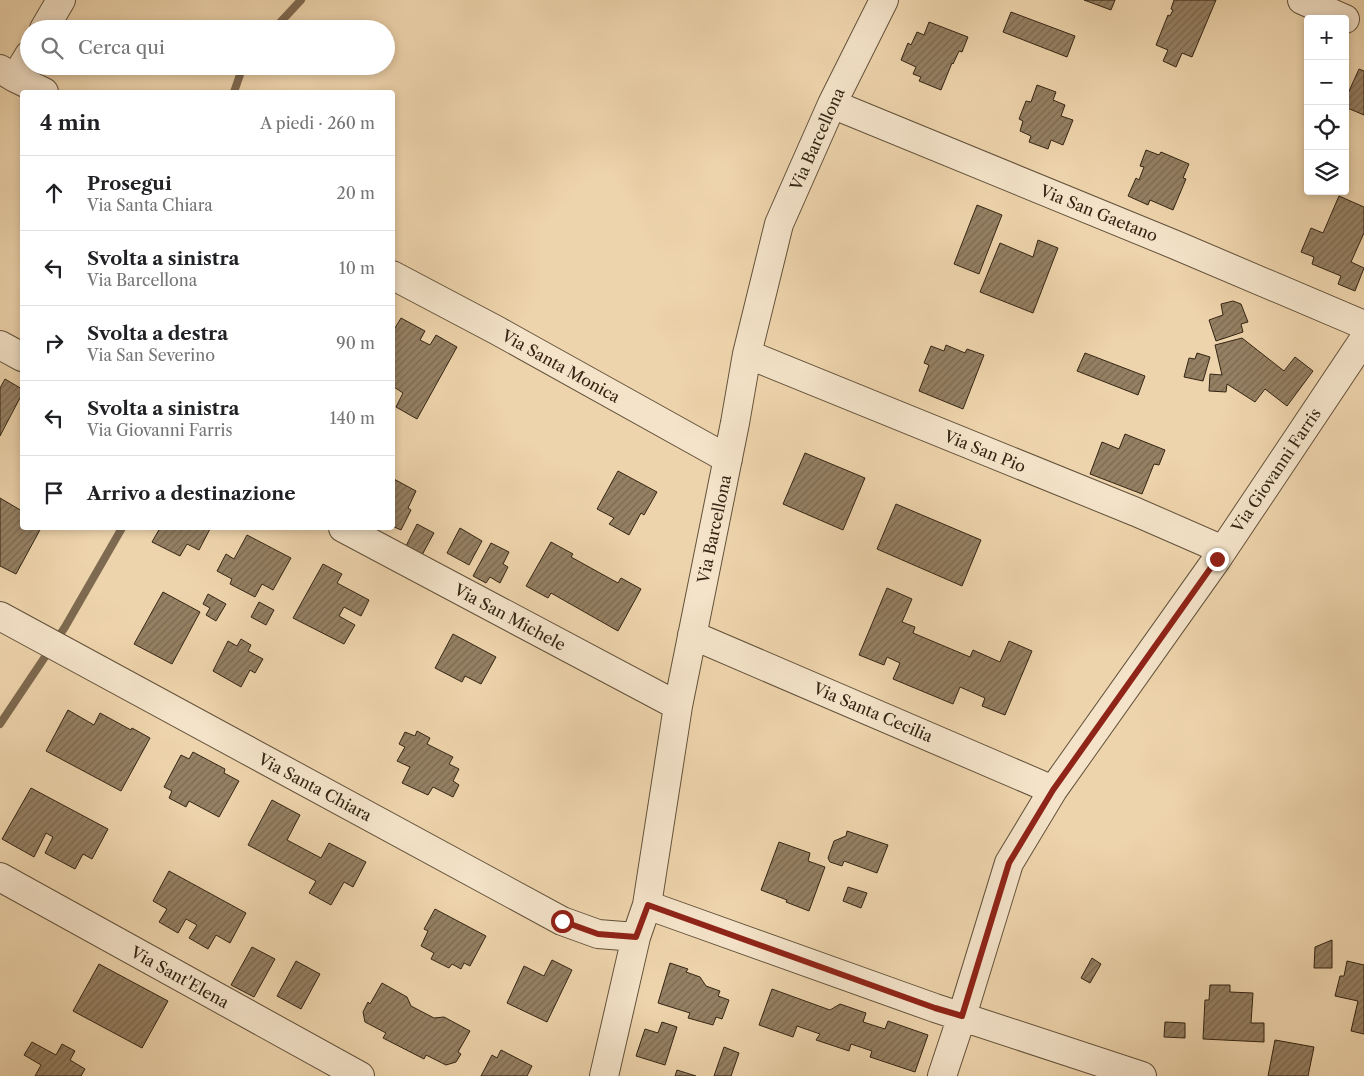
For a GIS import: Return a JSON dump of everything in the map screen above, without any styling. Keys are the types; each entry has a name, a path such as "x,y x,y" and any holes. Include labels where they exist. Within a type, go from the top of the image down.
{"street":[{"path":"49,20 61,0"},
{"name":"Via Barcellona","path":"604,1076 636,937 648,905 678,706 728,459 747,354 779,224 832,104 884,0"},
{"path":"1302,0 1336,15"},
{"path":"1349,21 1364,27"},
{"path":"20,63 8,74 40,90"},
{"name":"Via San Gaetano","path":"832,104 1169,242 1364,325"},
{"name":"Via Santa Monica","path":"395,276 728,459"},
{"name":"Via Giovanni Farris","path":"942,1076 1009,863 1053,790 1223,550 1364,339"},
{"path":"0,345 20,356"},
{"name":"Via San Pio","path":"747,354 1136,512 1223,550"},
{"name":"Via San Michele","path":"347,530 678,706"},
{"name":"Via Santa Chiara","path":"0,616 562,921 598,934 636,937"},
{"name":"Via Santa Cecilia","path":"692,635 1053,790"},
{"name":"Via Sant'Elena","path":"0,877 360,1076"},
{"path":"648,905 935,1008 1142,1076"}],"building":[{"path":"1084,0 1115,0 1111,10"},
{"path":"1174,0 1216,0 1192,57 1182,53 1176,67 1163,61 1168,50 1156,45 1168,15 1170,16 1173,10 1171,9"},
{"path":"1011,12 1075,36 1067,57 1003,32"},
{"path":"929,22 968,37 962,52 959,51 952,63 941,90 919,81 921,77 913,74 916,67 901,60 908,43 911,45 917,32 924,35"},
{"path":"1359,69 1364,71 1364,115 1349,109 1349,91"},
{"path":"1037,85 1056,92 1053,100 1065,105 1061,116 1073,120 1063,145 1051,140 1048,149 1029,142 1031,136 1020,131 1023,121 1019,119 1026,101 1031,102"},
{"path":"1146,150 1159,155 1161,152 1189,164 1183,178 1186,179 1173,210 1150,200 1148,205 1128,196 1136,178 1139,180 1144,167 1140,166"},
{"path":"1339,196 1364,207 1364,233 1351,262 1364,268 1355,291 1338,284 1341,276 1312,264 1314,257 1301,252 1311,228 1323,233"},
{"path":"977,205 1002,215 979,274 954,264"},
{"path":"1038,240 1058,248 1033,313 980,292 1000,243 1033,257"},
{"path":"1233,301 1241,304 1248,322 1241,324 1243,332 1216,341 1209,320 1223,315 1221,304"},
{"path":"401,318 425,331 420,340 430,345 436,335 457,347 417,419 396,407 403,393 395,388 395,328"},
{"path":"1242,338 1284,371 1295,357 1313,371 1287,406 1265,389 1255,402 1227,384 1226,392 1209,391 1210,374 1222,375 1215,345"},
{"path":"946,345 965,353 967,349 984,355 963,409 919,391 929,365 924,363 931,346 944,351"},
{"path":"1085,353 1145,376 1138,395 1077,371"},
{"path":"1197,353 1210,357 1203,381 1184,377 1189,358 1195,359"},
{"path":"5,379 20,388 20,398 0,436 0,388"},
{"path":"1125,434 1165,450 1159,465 1154,464 1142,494 1090,474 1102,442 1119,449"},
{"path":"805,453 865,478 843,530 783,504"},
{"path":"618,471 657,492 644,515 641,513 629,535 609,524 614,518 597,509"},
{"path":"395,480 416,491 408,508 411,510 401,530 395,527"},
{"path":"0,498 20,510 20,530 40,530 16,574 0,566"},
{"path":"896,504 981,540 962,586 877,549"},
{"path":"417,524 434,533 422,555 406,546"},
{"path":"460,528 482,541 469,565 447,553"},
{"path":"159,530 209,530 199,550 187,544 180,556 152,542"},
{"path":"247,535 291,558 273,590 262,584 255,597 230,584 232,579 217,571 226,554 234,559"},
{"path":"551,542 573,554 571,557 618,583 621,578 641,589 618,631 551,593 548,598 526,586"},
{"path":"491,543 509,552 503,564 508,567 500,583 490,577 486,583 473,576"},
{"path":"323,564 342,574 337,583 369,600 361,616 344,607 339,616 355,625 344,644 293,618"},
{"path":"887,588 912,599 902,622 915,627 913,633 970,657 973,650 1000,662 1009,641 1032,651 1005,715 982,706 985,698 960,687 953,704 893,679 900,663 887,657 884,665 859,655"},
{"path":"163,592 200,612 172,664 134,644"},
{"path":"208,594 226,604 216,621 206,615 210,608 203,604"},
{"path":"259,602 274,610 266,625 251,617"},
{"path":"453,634 496,657 481,684 465,676 462,682 435,668"},
{"path":"241,639 251,645 248,651 263,659 255,673 250,670 241,687 213,671 228,641 237,646"},
{"path":"68,710 94,725 100,713 150,738 121,791 46,751"},
{"path":"417,731 430,738 427,744 453,757 449,764 459,769 453,781 459,785 453,797 433,787 428,795 402,783 410,767 397,761 405,747 399,744 405,732 415,736"},
{"path":"193,752 225,769 224,773 239,781 219,817 189,801 186,807 169,798 172,791 164,787 181,755 189,759"},
{"path":"31,788 108,829 92,859 83,854 75,869 45,853 53,837 46,833 34,857 2,839"},
{"path":"272,800 300,815 287,840 321,858 329,843 366,862 353,887 344,882 331,905 309,893 316,881 248,845"},
{"path":"847,831 888,845 877,873 844,861 842,866 830,862 828,858 834,841 846,836"},
{"path":"779,842 810,853 808,861 825,867 809,911 761,890"},
{"path":"169,871 246,913 230,943 216,935 208,949 189,938 197,925 186,919 178,933 159,922 167,909 153,901"},
{"path":"848,887 867,893 861,908 843,901"},
{"path":"435,909 486,936 470,966 464,963 461,969 452,964 449,968 431,959 434,953 421,946 428,931 424,929"},
{"path":"1332,940 1332,968 1314,968 1315,947"},
{"path":"252,947 275,959 254,997 231,985"},
{"path":"1092,958 1101,964 1090,983 1081,978"},
{"path":"552,960 572,970 547,1022 507,1003 524,966 544,976"},
{"path":"296,961 320,974 301,1009 277,996"},
{"path":"1347,961 1364,965 1364,1034 1351,1031 1358,1001 1335,996 1340,976 1344,976"},
{"path":"670,963 688,969 686,972 700,977 706,986 720,991 718,996 729,1000 722,1019 716,1017 713,1025 688,1018 690,1013 658,1003"},
{"path":"99,964 168,1001 142,1048 73,1011"},
{"path":"382,983 407,997 411,1006 434,1018 444,1017 470,1031 458,1052 461,1054 456,1062 446,1065 426,1055 424,1059 383,1038 386,1033 365,1022 363,1012"},
{"path":"1210,985 1230,985 1230,992 1253,993 1251,1023 1264,1023 1264,1042 1203,1039 1205,1000 1209,1000"},
{"path":"772,989 830,1010 840,1004 866,1013 863,1022 885,1029 888,1021 928,1035 915,1072 870,1057 872,1051 851,1044 849,1051 816,1040 820,1034 797,1026 793,1037 759,1025"},
{"path":"662,1022 677,1027 665,1065 636,1056 645,1029 658,1033"},
{"path":"1165,1022 1185,1023 1185,1038 1164,1037"},
{"path":"1275,1040 1314,1047 1308,1076 1268,1076"},
{"path":"32,1042 56,1055 62,1044 75,1051 70,1060 85,1069 81,1076 35,1076 41,1065 24,1055"},
{"path":"724,1047 739,1053 731,1076 714,1076"},
{"path":"501,1050 532,1066 527,1076 481,1076 492,1055 497,1058"},
{"path":"677,1070 696,1076 675,1076"}],"waterway":[{"path":"282,20 301,0"},
{"path":"235,90 240,75"},
{"path":"0,724 65,627 121,530"}],"route":[{"path":"562,921 598,934 636,937 648,905 962,1016 1009,863 1053,790 1217,559"}]}
